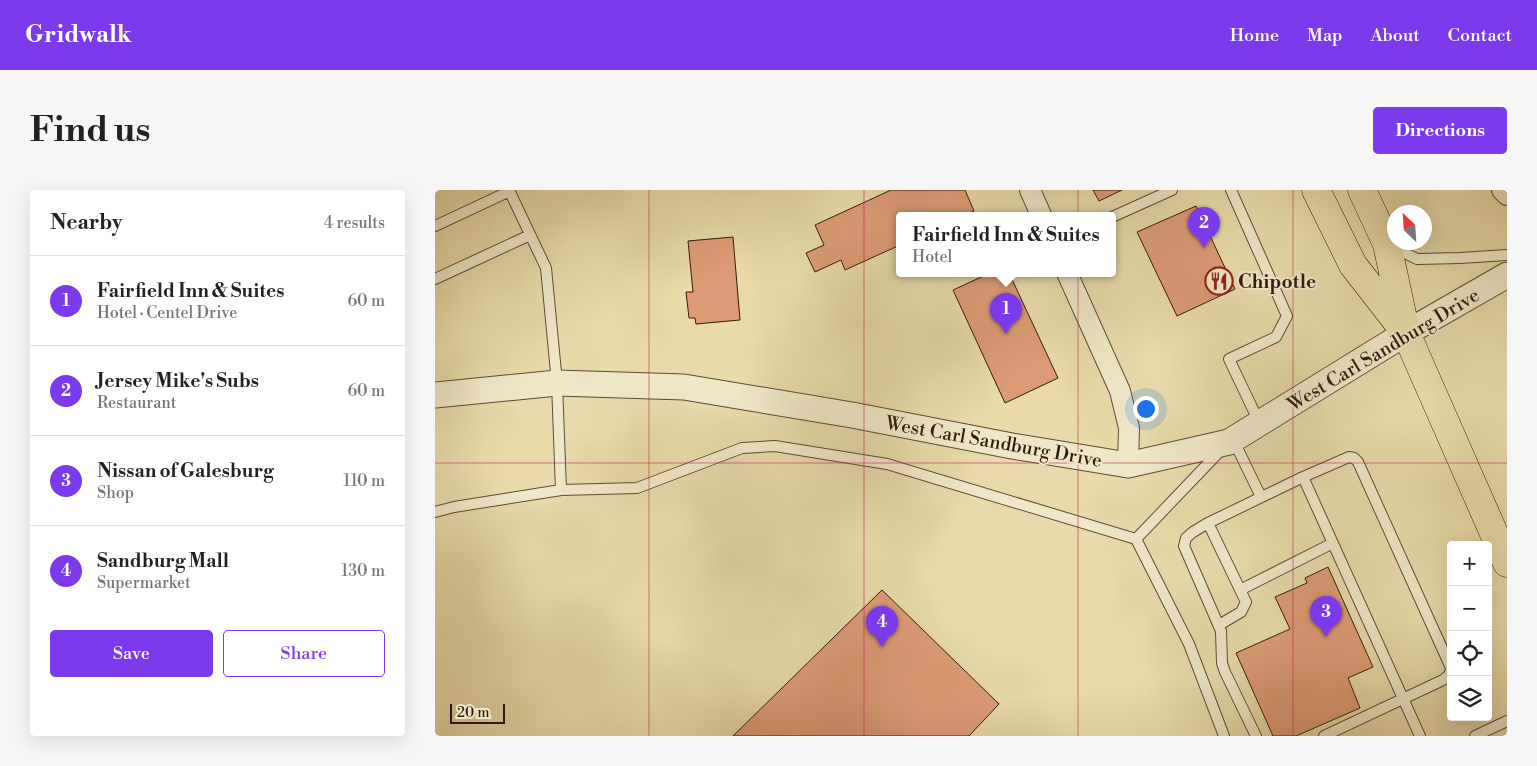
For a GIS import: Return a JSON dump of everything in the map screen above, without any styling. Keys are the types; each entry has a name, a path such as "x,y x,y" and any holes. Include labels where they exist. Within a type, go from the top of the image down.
{"main road":[{"path":"1316,190 1353,265 1406,333"},
{"path":"1362,190 1387,244"},
{"path":"1388,250 1406,333 1507,564"}],"street":[{"path":"1030,190 1040,212"},
{"path":"1502,190 1507,195"},
{"name":"West Carl Sandburg Drive","path":"435,395 557,383 684,387 1128,465 1231,441 1406,333 1507,275"},
{"path":"1069,277 1120,391 1129,428 1128,465"}],"lane":[{"path":"1116,215 1171,190"},
{"path":"1231,190 1287,316 1276,337 1229,360 1259,423"},
{"path":"435,226 509,191 531,235 546,268 557,383 561,490"},
{"path":"435,279 531,235"},
{"path":"1399,250 1417,259 1507,255"},
{"path":"1135,539 1231,441 1261,497"},
{"path":"435,512 454,507 561,490 637,488 742,448 775,446 887,464 1135,539 1189,644 1223,736"},
{"path":"1256,736 1225,672 1222,663 1221,631 1184,546 1186,538 1208,523 1349,456 1358,462 1447,660"},
{"path":"1303,477 1420,736"},
{"path":"1208,523 1246,602 1241,612 1219,625"},
{"path":"1239,590 1333,543"},
{"path":"1324,736 1443,680 1448,676"},
{"path":"1475,736 1507,722"}],"building":[{"path":"891,190 965,190 974,211 896,212 896,247 845,270 841,260 815,272 806,253 824,245 815,225"},
{"path":"1093,190 1122,190 1099,201"},
{"path":"1196,206 1235,289 1177,316 1137,232"},
{"path":"733,237 740,320 696,324 695,318 689,318 686,292 693,292 688,241"},
{"path":"981,277 1011,277 1058,378 1005,403 953,290"},
{"path":"1328,567 1373,667 1348,678 1360,708 1296,736 1273,736 1236,653 1290,629 1275,597 1307,583 1305,578"},
{"path":"882,590 999,704 969,736 733,736"}],"place":[{"name":"Jersey Mike's Subs","path":"1204,248"},
{"name":"Chipotle","path":"1219,281"},
{"name":"Fairfield Inn & Suites","path":"1006,334"},
{"name":"Nissan of Galesburg","path":"1326,637"},
{"name":"Sandburg Mall","path":"882,647"}]}
